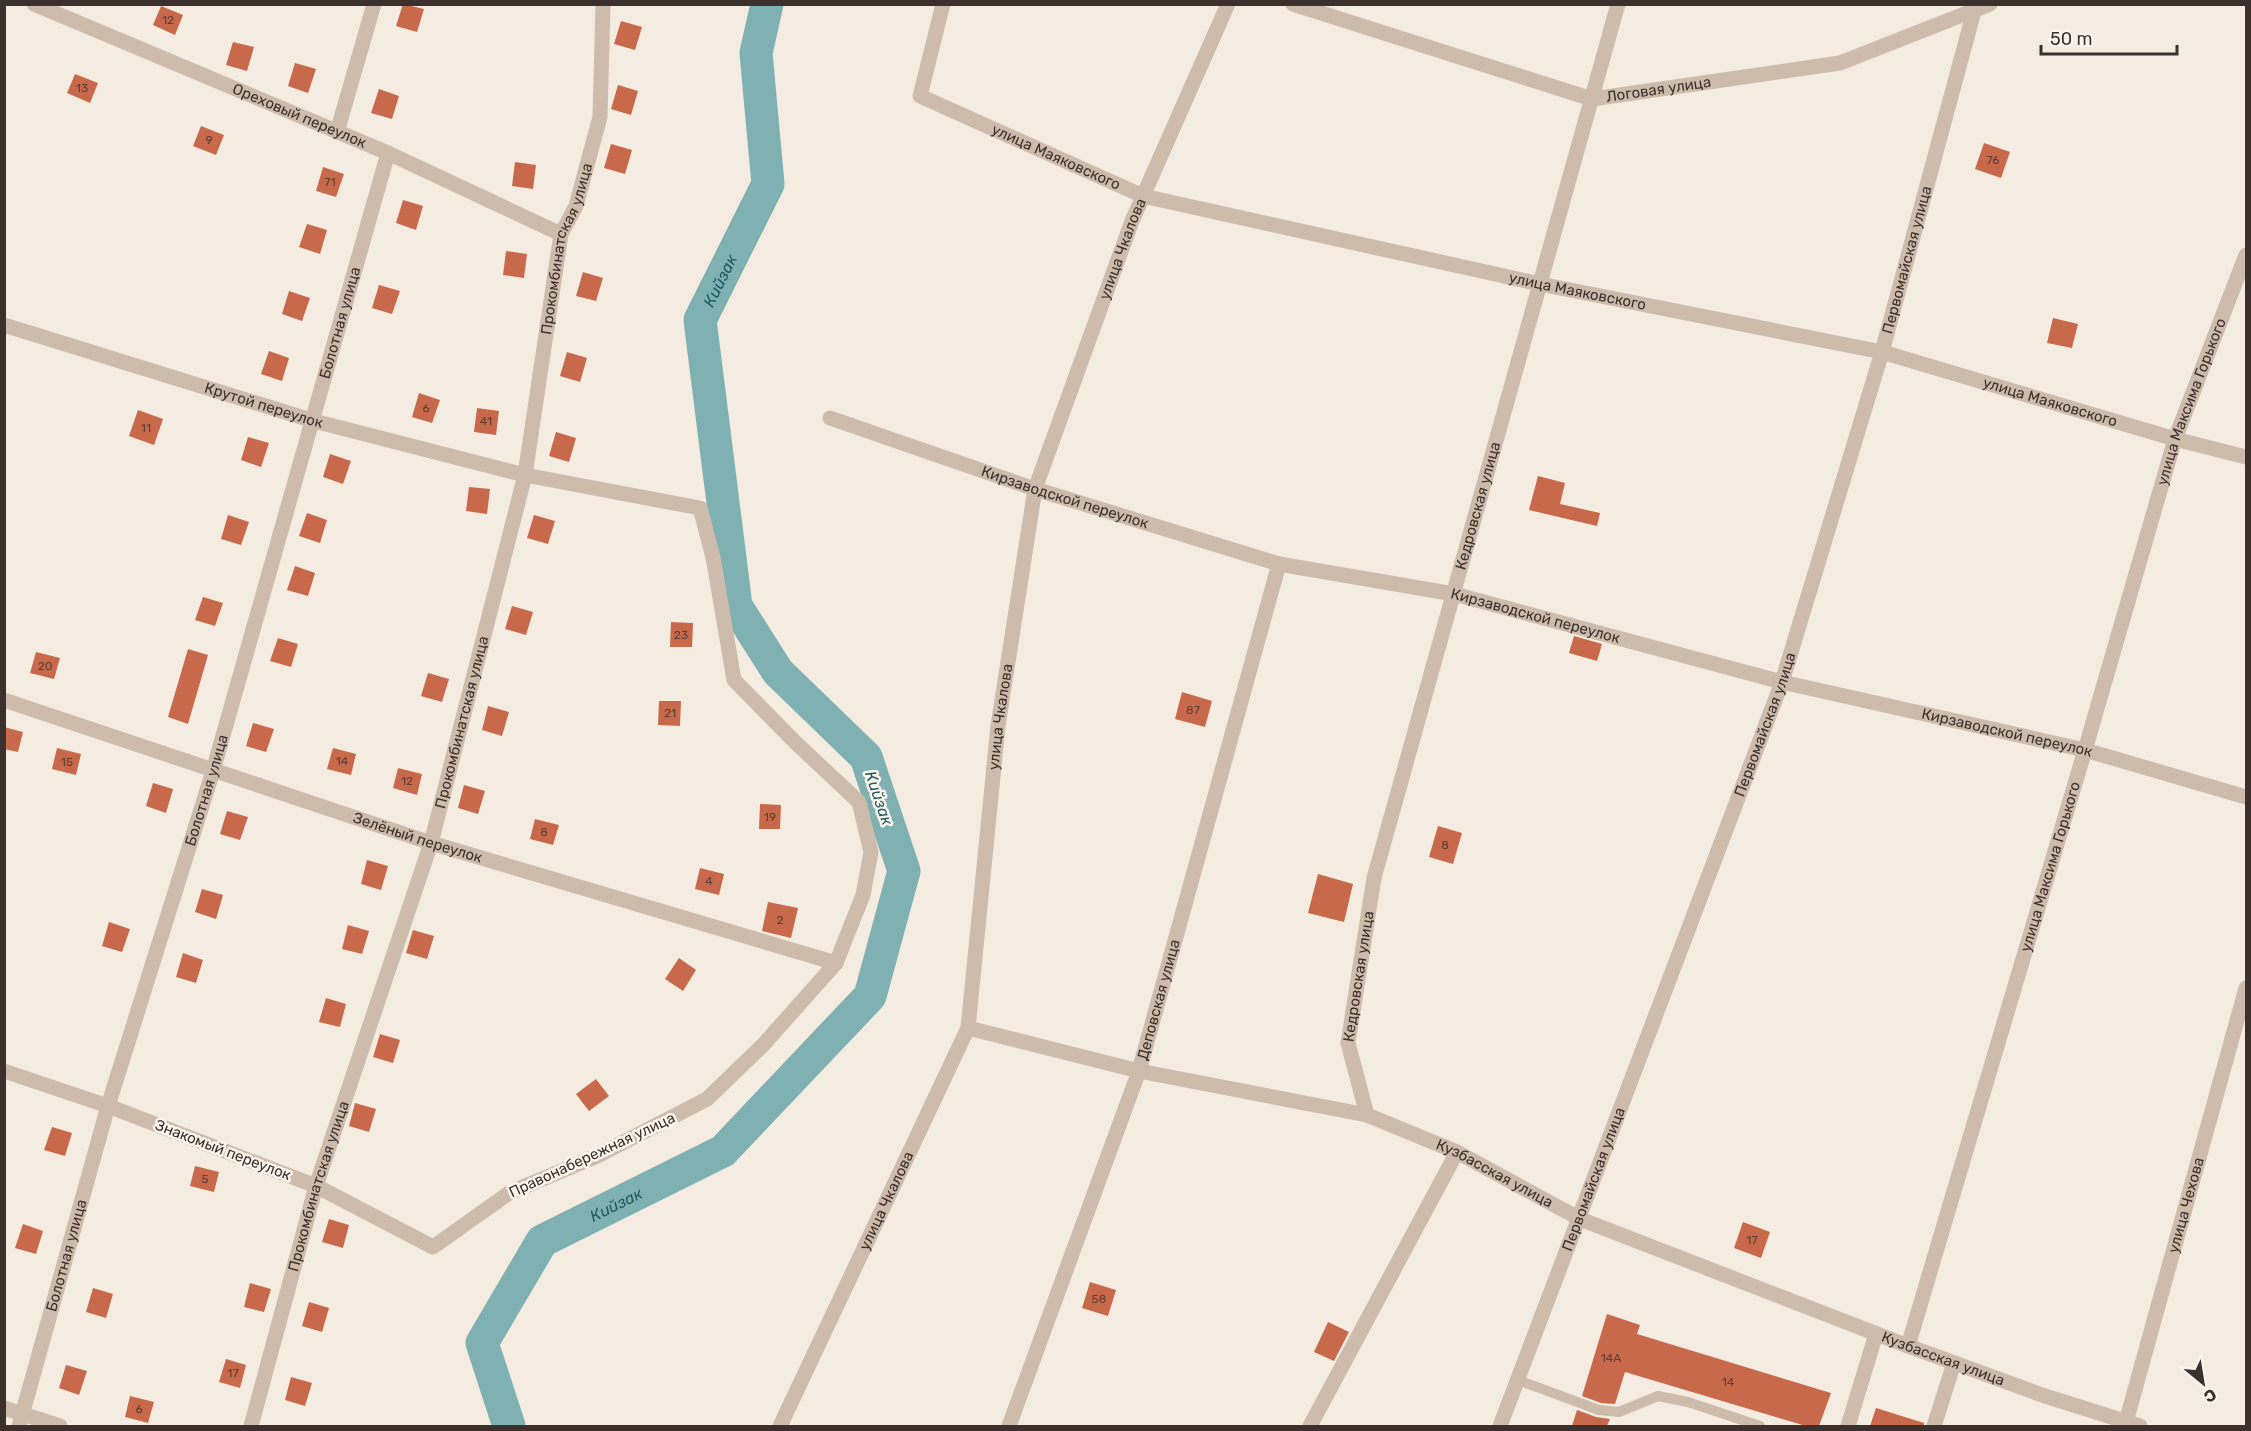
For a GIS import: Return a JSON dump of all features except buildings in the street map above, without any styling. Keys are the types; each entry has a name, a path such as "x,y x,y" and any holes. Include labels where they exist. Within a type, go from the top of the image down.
{"street":[{"name":"Ореховый переулок","path":"34,4 388,153 561,234"},
{"path":"337,132 374,4"},
{"name":"Прокомбинатская улица","path":"251,1426 316,1186 431,843 525,475 561,234 576,206 600,117 603,4"},
{"name":"улица Маяковского","path":"943,4 920,96 1143,196 1540,284 1882,352 2175,439 2247,457"},
{"name":"улица Чкалова","path":"780,1426 968,1028 998,726 1035,489 1132,221 1228,4"},
{"name":"Логовая улица","path":"1293,4 1592,99 1840,63 1975,7 1989,4"},
{"name":"Кедровская улица","path":"1367,1115 1348,1043 1374,878 1618,4"},
{"name":"Первомайская улица","path":"1500,1426 1782,682 1882,352 1975,7"},
{"name":"Болотная улица","path":"20,1420 108,1106 213,771 314,421 388,153"},
{"name":"улица Максима Горького","path":"1908,1346 2175,439 2247,255"},
{"name":"Крутой переулок","path":"4,325 314,421 525,475"},
{"name":"Кирзаводской переулок","path":"830,418 1035,489 1279,564 1454,594 1782,682 2085,750 2247,796"},
{"name":"Правонабережная улица","path":"433,1247 509,1193 597,1156 707,1099 763,1045 836,963 863,895 871,852 859,802 734,680 713,556 700,508 525,475"},
{"name":"Деповская улица","path":"1009,1426 1139,1071 1279,564"},
{"name":"Зелёный переулок","path":"4,700 431,843 836,963"},
{"name":"улица Чехова","path":"2133,1424 2247,988"},
{"name":"Кузбасская улица","path":"968,1028 1139,1071 1367,1115 1457,1152 1580,1219 1908,1346 2045,1396 2133,1424"},
{"name":"Знакомый переулок","path":"4,1071 108,1106 316,1186 433,1247"},
{"path":"1310,1426 1457,1152"},
{"path":"1848,1426 1876,1334"},
{"path":"1934,1426 1954,1363"},
{"path":"4,1408 20,1420 60,1426"}],"lane":[{"path":"1518,1380 1599,1410 1619,1412 1658,1396 1688,1402 1760,1426"}],"waterway":[{"name":"Кийзак","path":"509,1426 482,1343 542,1241 723,1151 870,996 904,871 866,757 778,672 736,606 700,320 768,184 756,53 767,4"}]}
